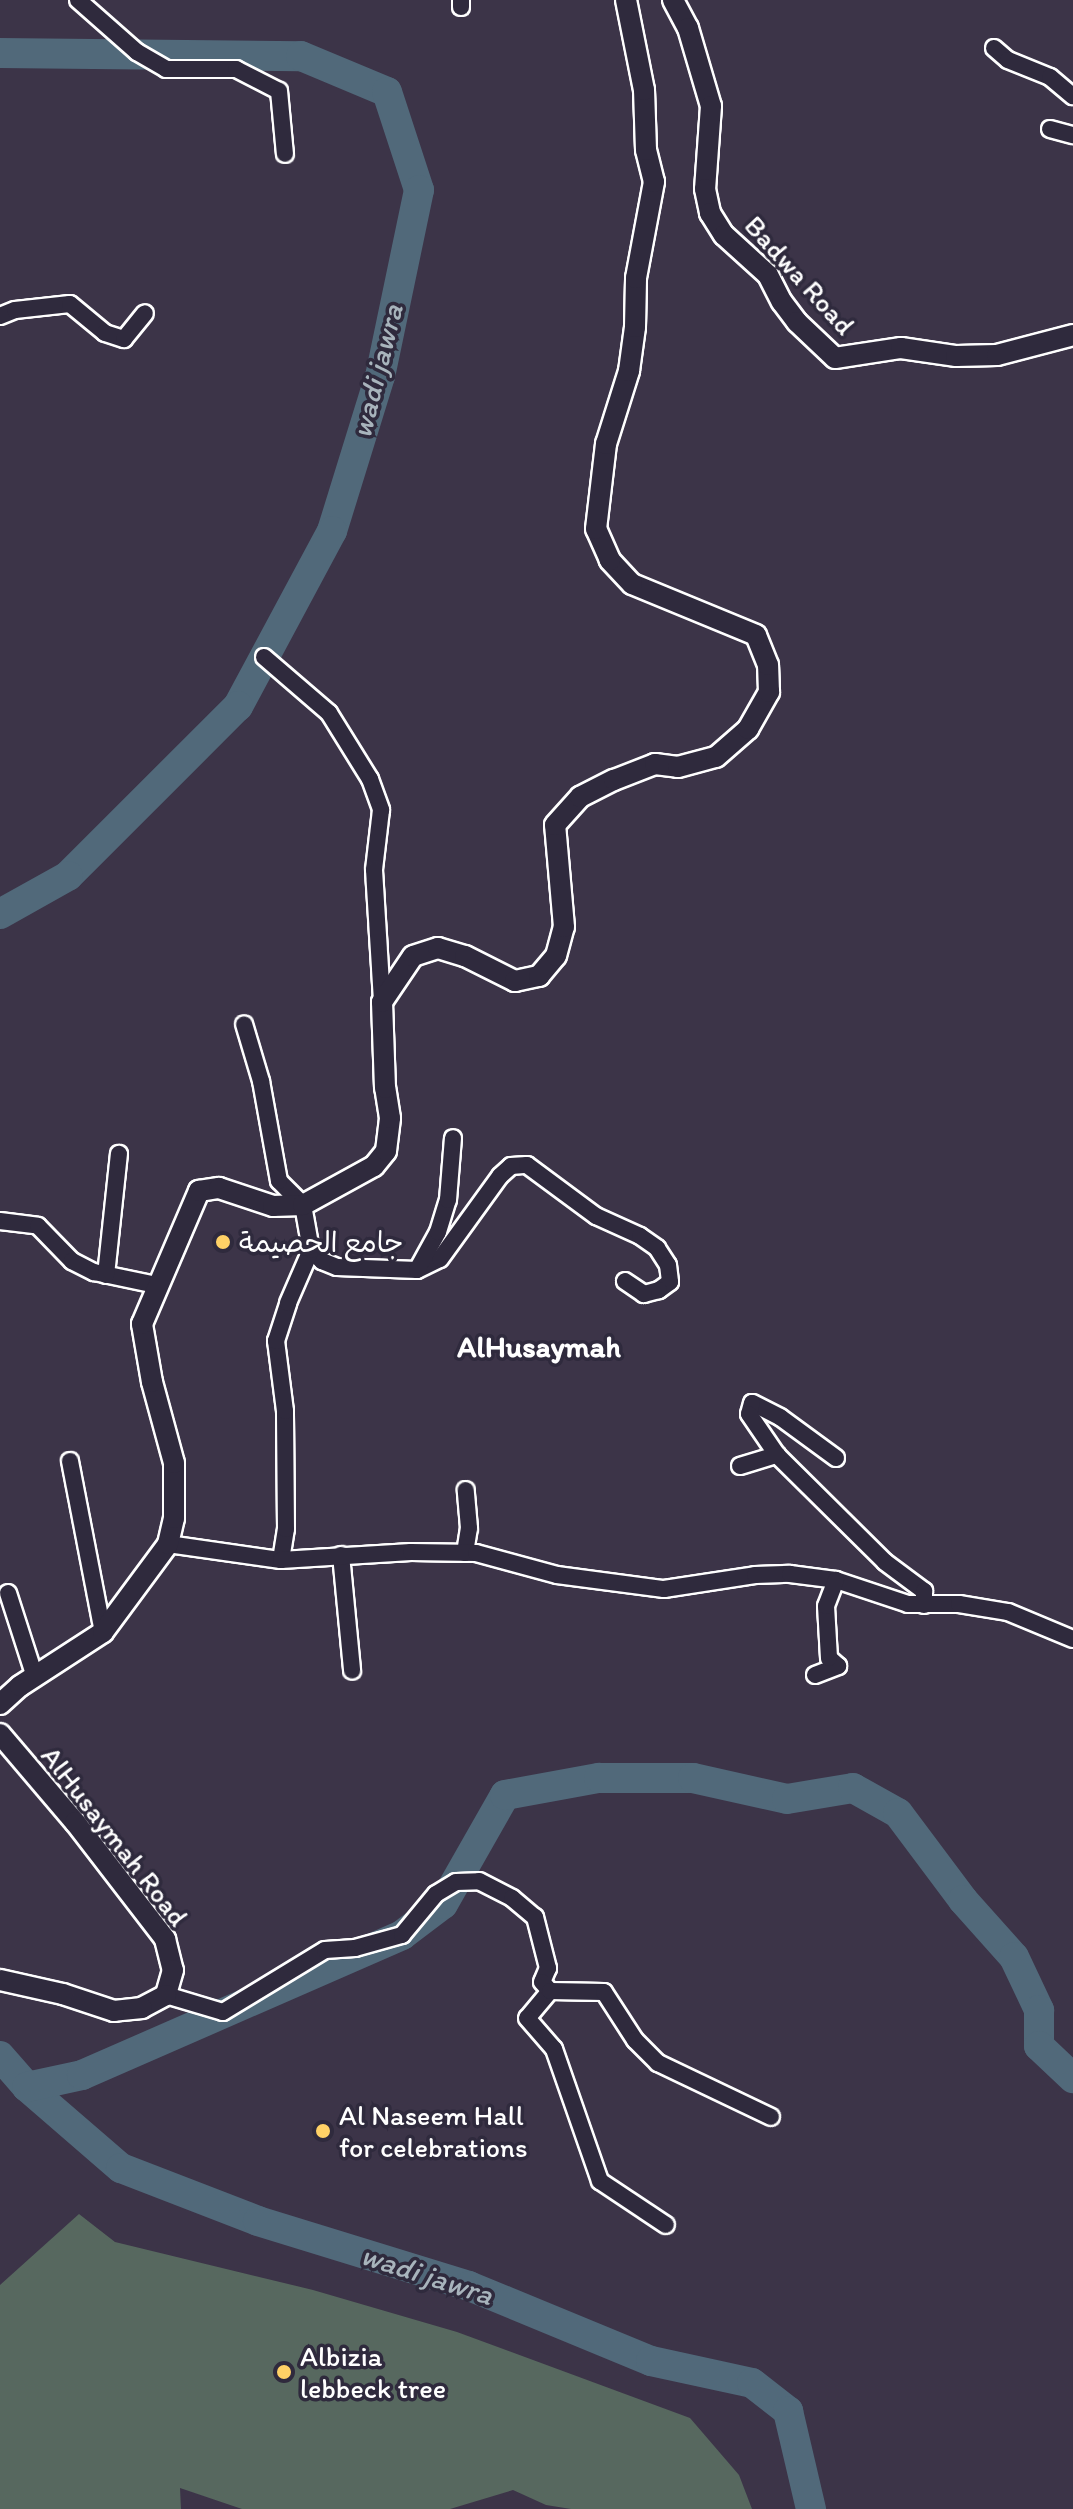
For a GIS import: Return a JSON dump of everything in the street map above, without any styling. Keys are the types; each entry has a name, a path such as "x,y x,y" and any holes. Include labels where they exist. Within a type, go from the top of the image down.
{"street":[{"path":"78,0 137,52 166,69 236,69 279,91 285,154"},
{"path":"382,1002 413,956 438,948 465,956 515,981 539,976 556,956 564,927 555,825 580,797 614,780 655,764 678,767 716,757 748,729 769,692 768,665 756,635 632,584 610,560 596,529 606,444 629,371 635,327 636,278 654,182 646,150 642,74 626,0"},
{"name":"Badwa Road","path":"673,0 688,28 711,106 705,189 710,213 724,235 768,275 797,322 835,358 901,348 956,356 997,355 1073,335"},
{"path":"994,48 1008,60 1050,77 1073,96"},
{"path":"1050,129 1073,135"},
{"path":"0,316 15,310 70,304 105,333 124,339 145,313"},
{"path":"0,1704 103,1632 168,1544 174,1518 174,1463 152,1382 142,1324 156,1285 199,1191 219,1188 273,1206 303,1205 374,1166 386,1151 390,1118 385,1088 374,870 381,810 370,779 329,713 264,657"},
{"path":"244,1024 261,1081 279,1181 303,1205 311,1250 288,1303 276,1341 285,1411 287,1472 286,1529 281,1560"},
{"path":"417,1270 438,1232 448,1200 453,1138"},
{"path":"106,1275 119,1154"},
{"path":"311,1250 322,1261 337,1267 417,1270 440,1259 500,1176 511,1166 527,1165 596,1216 640,1236 657,1248 668,1265 670,1282 659,1290 644,1294 625,1281"},
{"path":"0,1221 38,1226 72,1261 106,1275 156,1285"},
{"path":"836,1458 780,1417 752,1403 749,1414 777,1455 885,1562 924,1591 924,1605"},
{"path":"740,1466 777,1455"},
{"path":"70,1461 103,1632"},
{"path":"465,1553 469,1528 466,1490"},
{"path":"168,1544 281,1560 341,1555 465,1553 557,1575 664,1589 755,1575 836,1580 908,1604 959,1604 1008,1612 1073,1639"},
{"path":"341,1555 352,1670"},
{"path":"815,1675 838,1666 829,1658 826,1606 836,1580"},
{"path":"8,1593 35,1677"},
{"name":"AlHusaymah Road","path":"0,1734 75,1822 165,1939 173,1970 166,1995"},
{"path":"0,1980 63,1994 114,2011 142,2008 166,1995 223,2012 325,1950 355,1948 402,1935 436,1894 464,1881 479,1881 496,1888 535,1917 548,1968 542,1982 550,1991 604,1992 635,2040 658,2063 771,2117"},
{"path":"550,1991 527,2018 554,2049 600,2181 666,2225"}],"green space":[{"name":"Albizia lebbeck tree","path":"79,2214 115,2242 313,2290 457,2332 690,2418 739,2475 752,2509 571,2509 546,2505 513,2490 450,2509 242,2509 180,2488 181,2509 0,2509 0,2285"}],"waterway":[{"name":"wadi jawra","path":"0,53 301,56 387,92 419,190 380,376 332,531 238,706 68,876 0,914"},
{"path":"27,2087 82,2075 402,1935 443,1904 505,1795 599,1778 693,1778 787,1799 853,1788 898,1813 963,1900 1014,1957 1039,2010 1039,2046 1073,2078"},
{"name":"wadi jawra","path":"0,2056 27,2087 121,2168 258,2221 469,2286 651,2361 752,2383 788,2411 811,2509"}],"place":[{"name":"جامع الحصيمة","path":"223,1242"},
{"name":"Al Naseem Hall for celebrations","path":"323,2131"},
{"name":"Albizia lebbeck tree","path":"284,2372"}],"district":[{"name":"AlHusaymah","path":"539,1347"}]}
